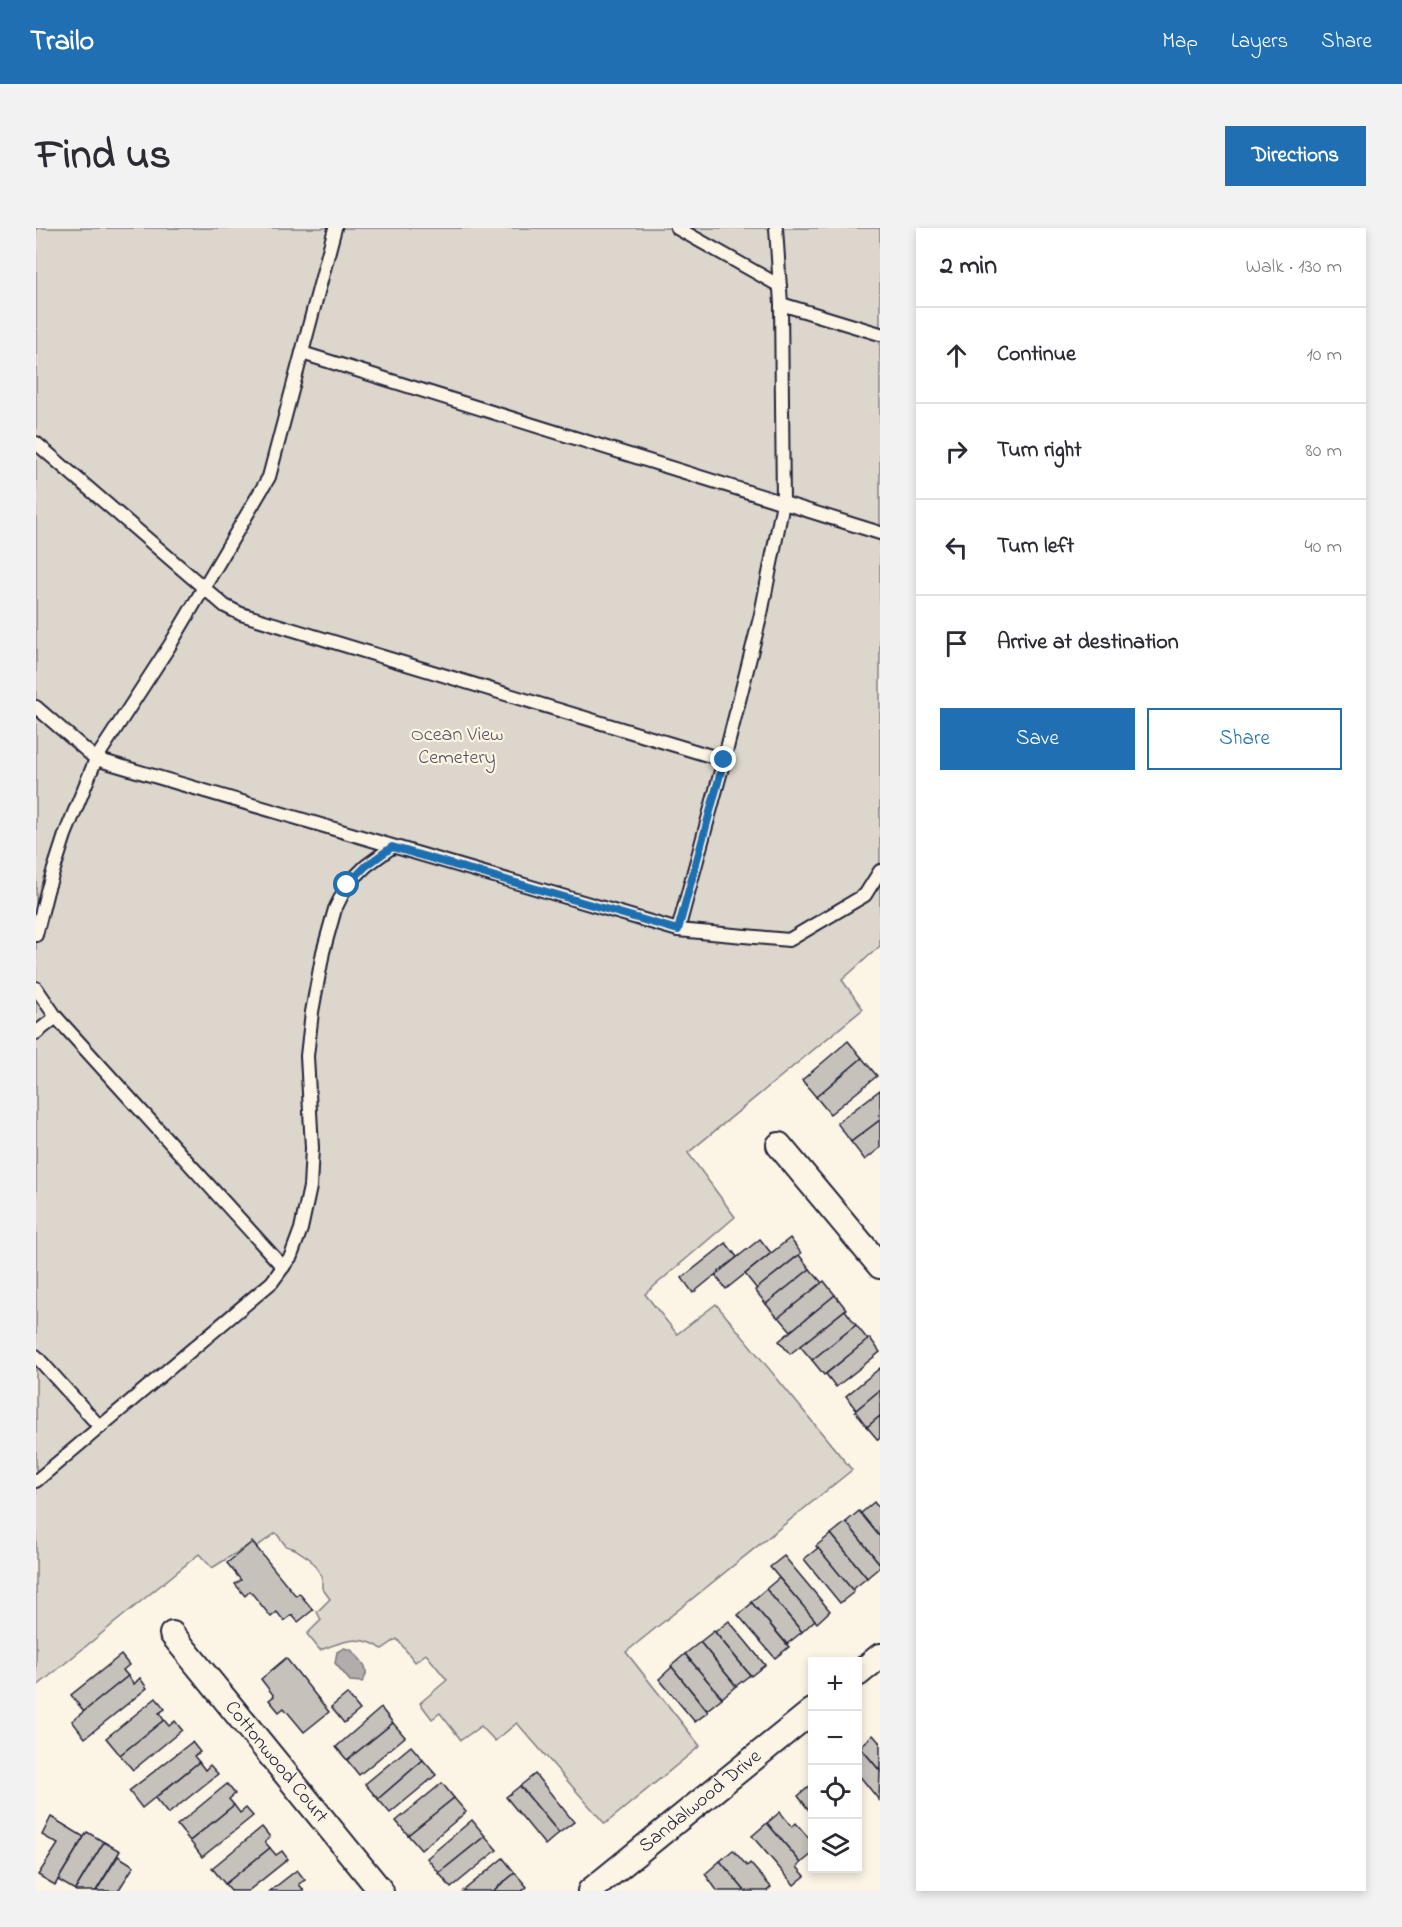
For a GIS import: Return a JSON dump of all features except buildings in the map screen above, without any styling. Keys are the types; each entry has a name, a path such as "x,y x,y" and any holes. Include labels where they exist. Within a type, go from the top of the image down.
{"street":[{"path":"779,1145 880,1266"},
{"name":"Cottonwood Court","path":"172,1634 381,1891"},
{"path":"862,1671 880,1656"},
{"name":"Sandalwood Drive","path":"590,1891 812,1711"}],"lane":[{"path":"36,935 65,835 96,759 170,645 269,477 335,228"},
{"path":"677,228 780,286"},
{"path":"678,930 761,614 783,502 781,304 776,228"},
{"path":"781,304 880,334"},
{"path":"303,353 880,533"},
{"path":"36,443 225,606 241,614 724,760"},
{"path":"36,707 96,759 678,930 789,940 866,895 880,871"},
{"path":"36,1481 272,1282 291,1256 301,1229 310,1187 312,1148 307,1056 323,951 335,909 347,885 366,866 392,847"},
{"path":"36,988 56,1017 283,1267"},
{"path":"36,1033 56,1017"},
{"path":"36,1356 100,1427"}],"green space":[{"name":"Ocean View Cemetery","path":"36,228 880,228 880,946 842,980 863,1009 688,1153 735,1217 645,1294 677,1334 716,1304 852,1470 626,1652 700,1746 605,1824 517,1723 495,1741 481,1726 461,1740 440,1713 432,1719 420,1703 447,1680 426,1654 415,1662 397,1639 382,1649 367,1641 351,1640 320,1650 307,1634 321,1620 317,1612 330,1599 322,1588 322,1576 310,1559 286,1546 276,1533 256,1547 252,1543 212,1568 199,1554 36,1687"}],"shaded area":[{"path":"344,1648 351,1650 364,1664 366,1673 362,1682 350,1681 335,1663 337,1652"}],"route":[{"path":"347,885 366,866 392,847 678,930 724,760"}]}
